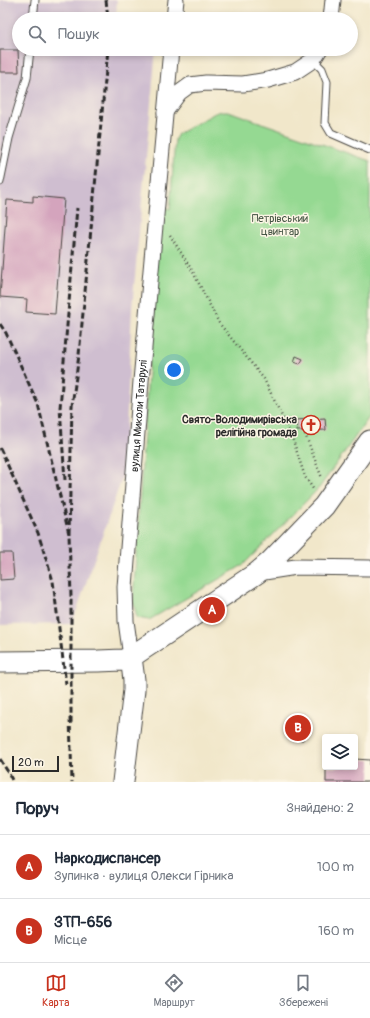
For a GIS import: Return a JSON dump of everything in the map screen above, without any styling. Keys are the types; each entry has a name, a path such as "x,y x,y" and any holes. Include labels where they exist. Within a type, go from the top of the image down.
{"street":[{"path":"175,12 176,0"},
{"path":"332,12 333,0"},
{"name":"вулиця Миколи Татарулі","path":"123,782 134,690 126,621 125,587 140,381 170,56"},
{"path":"165,112 179,93 190,85 206,83 243,84 268,80 295,72 315,56"},
{"path":"0,662 123,660 131,656 258,573 327,501 370,442"},
{"path":"258,573 296,567 370,568"}],"lane":[{"path":"34,12 35,0"},
{"path":"0,182 9,138 27,78 29,56"},
{"path":"318,56 327,82 325,123 331,133 370,150"}],"path":[{"path":"166,228 193,272 219,323 264,379 292,437 305,477 327,501"},
{"path":"305,434 327,501"}],"shaded area":[{"path":"0,0 117,0 116,12 12,12 12,56 155,56 132,308 124,472 72,624 0,625"}],"green space":[{"name":"Петрівський цвинтар","path":"228,111 370,161 370,416 319,488 243,565 149,620 137,618 133,601 159,209 163,207 170,209 175,139 178,134 215,113"}],"building":[{"path":"0,50 12,50 12,56 18,56 19,72 0,72"},
{"path":"33,196 64,199 55,314 26,312 27,299 0,297 7,200 33,202"},
{"path":"296,356 303,359 300,364 294,362"},
{"name":"Свято-Володимирівська релігійна громада","path":"325,418 326,430 297,431 296,420"},
{"path":"0,553 12,553 14,579 0,580"},
{"path":"292,716 305,717 303,740 290,739"},
{"path":"358,759 370,760 370,782 326,782 326,770 358,770"}],"railway":[{"path":"106,0 107,12"},
{"path":"69,534 72,406 79,355 107,56"},
{"path":"65,480 60,408 77,208"},
{"path":"0,324 6,333 38,404 69,534 71,597 71,723"},
{"path":"0,448 38,533 53,581 66,684"},
{"path":"70,718 72,782"},
{"path":"0,759 13,782"}],"place":[{"name":"Свято-Володимирівська релігійна громада","path":"311,425"},
{"name":"Наркодиспансер","path":"212,610"},
{"name":"ЗТП-656","path":"298,728"}]}
